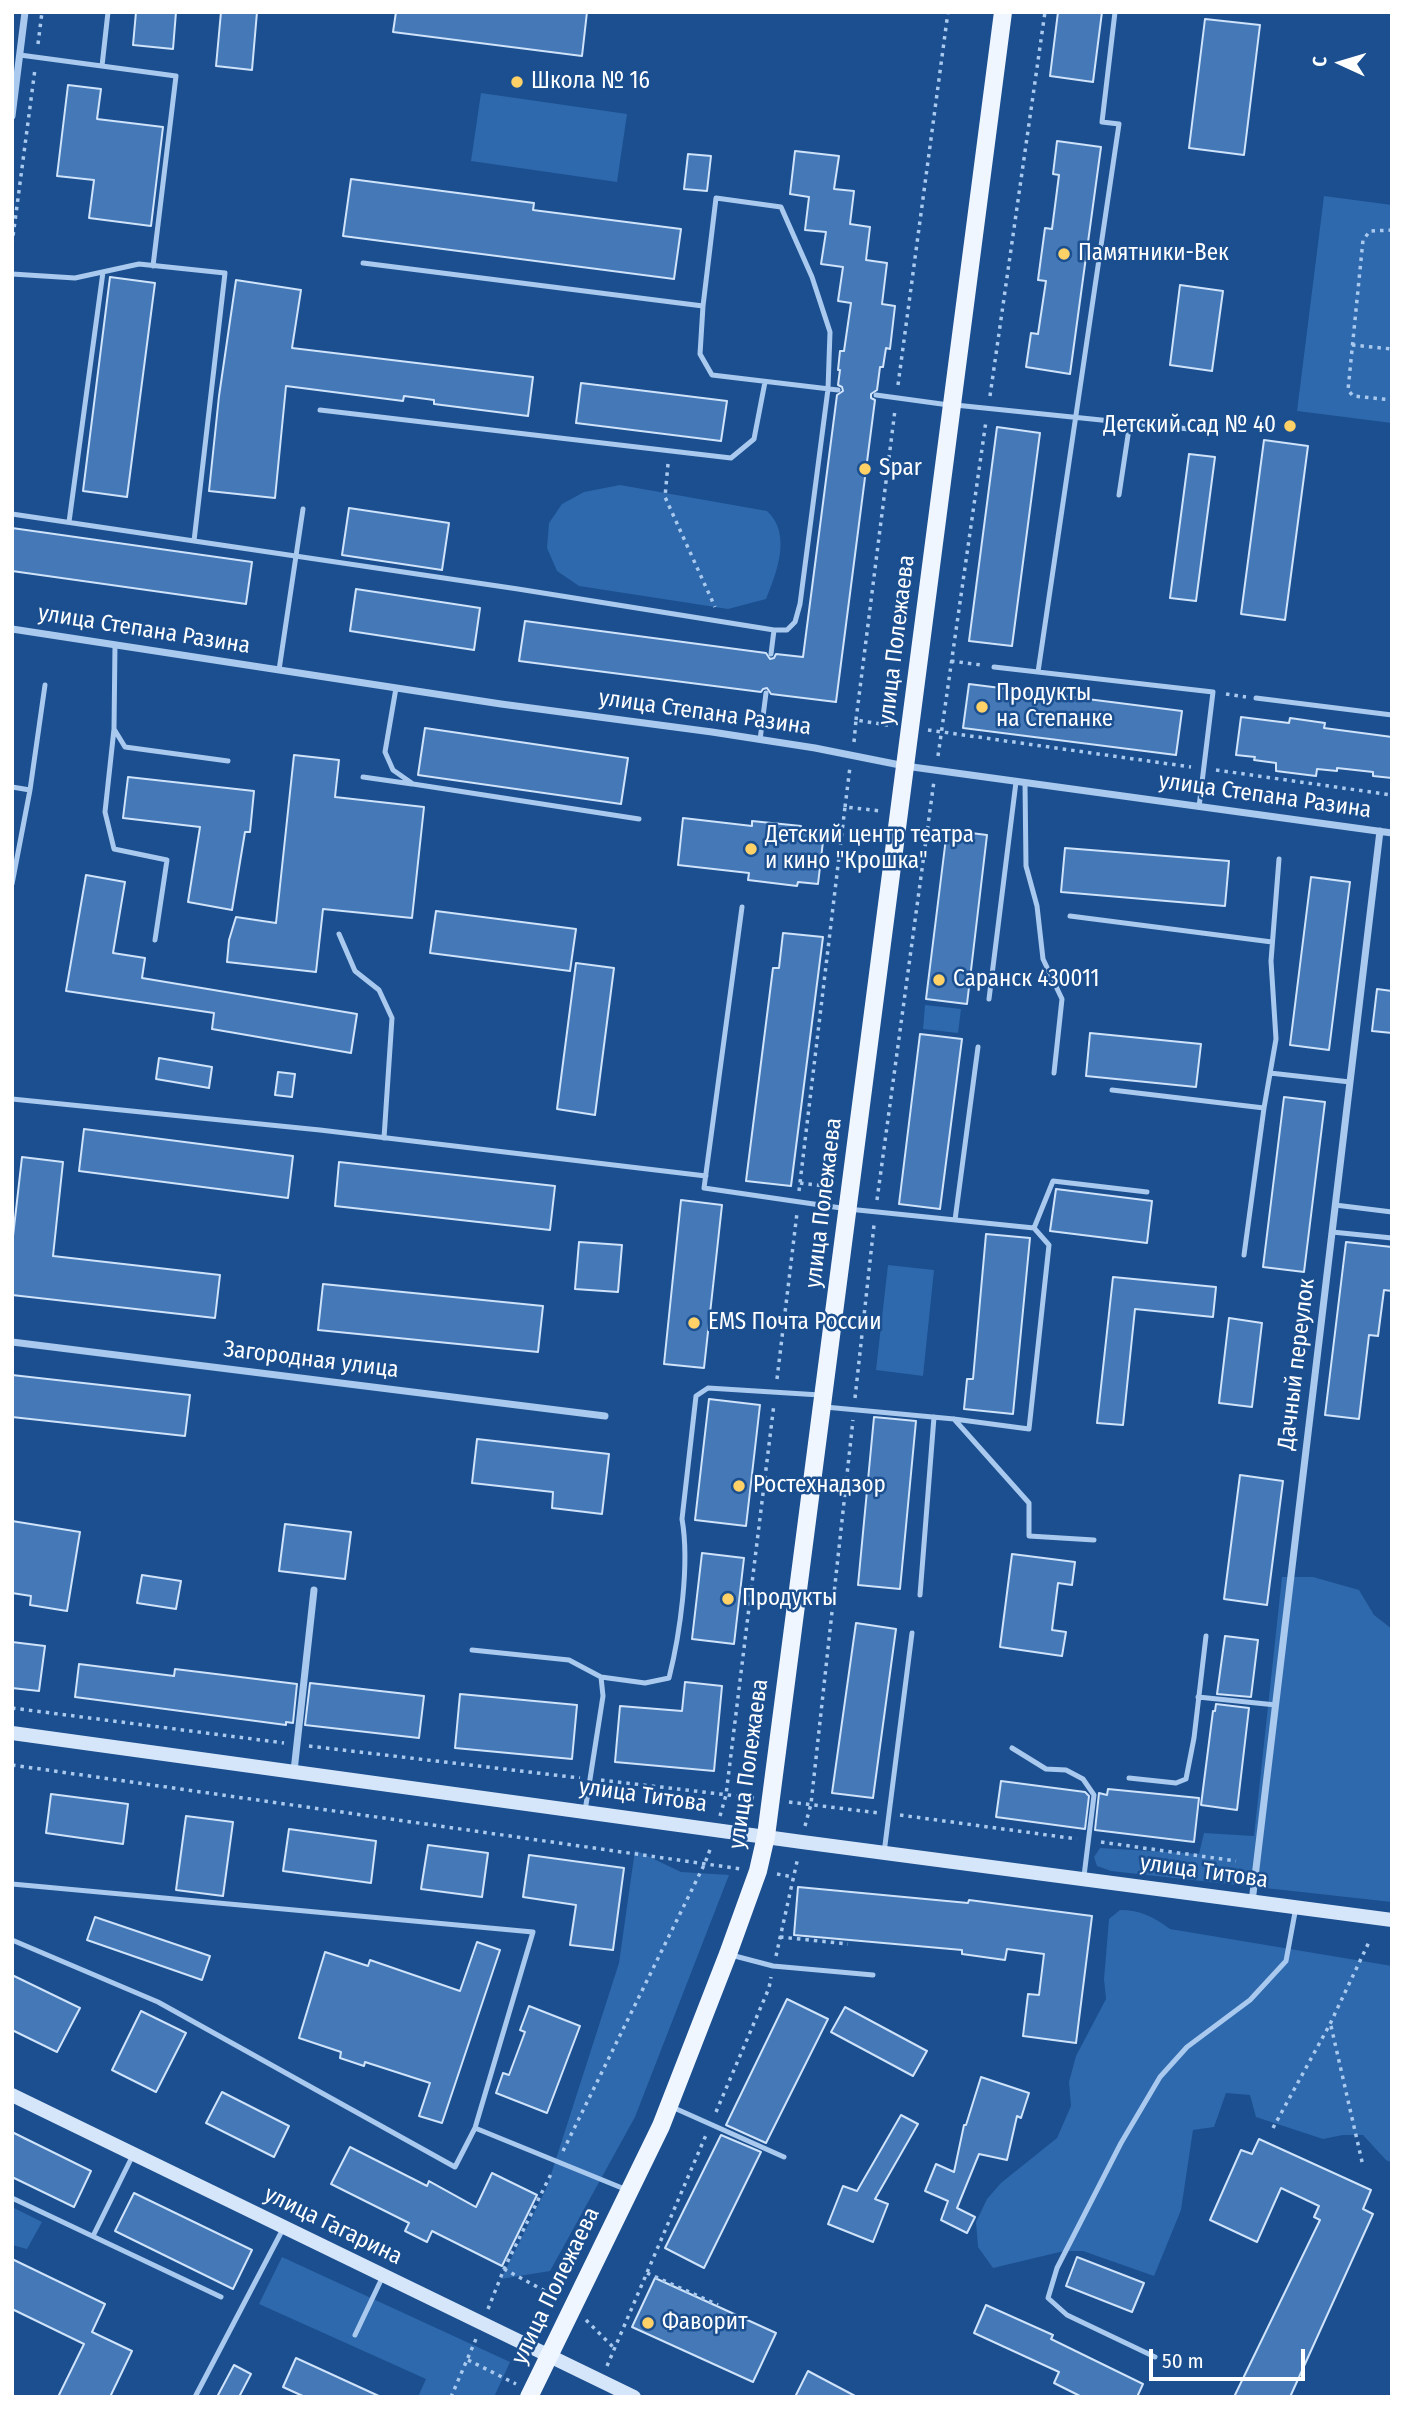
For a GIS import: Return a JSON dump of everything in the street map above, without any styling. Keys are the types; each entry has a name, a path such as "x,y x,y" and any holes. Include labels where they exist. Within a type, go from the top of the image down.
{"main road":[{"name":"улица Полежаева","path":"530,2394 669,2106 758,1871 766,1836 1003,12"},
{"name":"улица Титова","path":"12,1733 1392,1920"},
{"name":"улица Гагарина","path":"12,2095 634,2397"}],"street":[{"path":"12,116 25,12"},
{"name":"улица Степана Разина","path":"12,629 760,740 905,766 1392,833"},
{"name":"Дачный переулок","path":"1252,1902 1380,831"},
{"name":"Загородная улица","path":"12,1342 605,1416"},
{"path":"294,1771 314,1590"}],"lane":[{"path":"102,66 108,12"},
{"path":"1038,672 1119,124 1102,122 1115,12"},
{"path":"20,55 176,76 153,266"},
{"path":"12,514 787,630 792,627 797,617 828,389 830,332 812,277 781,207 716,198 700,354 712,374 765,382 828,389 838,390"},
{"path":"12,274 75,278 139,264 225,273 194,541"},
{"path":"363,264 703,306"},
{"path":"69,522 103,272"},
{"path":"320,410 731,458 754,439 765,382"},
{"path":"876,395 1189,429"},
{"path":"1119,495 1130,422"},
{"path":"279,670 303,509"},
{"path":"771,654 774,630"},
{"path":"115,645 114,729 105,812 114,849 167,860 155,940"},
{"path":"994,667 1213,692 1199,807"},
{"path":"12,884 30,790 45,685"},
{"path":"396,688 386,752 393,770 413,784"},
{"path":"760,740 766,693"},
{"path":"1256,698 1392,715"},
{"path":"114,729 125,747 228,761"},
{"path":"363,778 639,819"},
{"path":"989,999 1021,782"},
{"path":"1021,782 1026,866 1037,906 1043,959 1062,999 1054,1073"},
{"path":"12,787 30,790"},
{"path":"1244,1255 1276,1038 1270,961 1279,859"},
{"path":"472,1650 569,1660 601,1677 645,1683 669,1678 675,1653 685,1562 682,1519 696,1396 708,1388 775,1392 854,1408 1029,1429 1049,1245 1034,1228 848,1209 704,1188 743,908"},
{"path":"1070,916 1272,942"},
{"path":"340,934 355,971 379,990 392,1018 384,1138"},
{"path":"955,1220 978,1047"},
{"path":"1270,1073 1350,1082"},
{"path":"1112,1090 1264,1108"},
{"path":"12,1099 384,1138 706,1176"},
{"path":"1034,1228 1053,1181 1147,1192"},
{"path":"1335,1205 1392,1212"},
{"path":"1332,1232 1392,1238"},
{"path":"920,1595 934,1417"},
{"path":"954,1419 1030,1503 1029,1536 1094,1540"},
{"path":"884,1853 912,1633"},
{"path":"1129,1778 1176,1783 1186,1779 1206,1636"},
{"path":"585,1811 603,1696 601,1677"},
{"path":"1198,1697 1276,1705"},
{"path":"1012,1748 1045,1769 1066,1770 1083,1779 1094,1795 1083,1879"},
{"path":"12,1884 533,1932 475,2128 455,2167 158,2002 12,1940"},
{"path":"1154,2357 1067,2315 1048,2298 1057,2268 1121,2143 1160,2077 1186,2048 1250,2000 1286,1961 1296,1908"},
{"path":"728,1954 774,1966 873,1975"},
{"path":"669,2106 784,2157"},
{"path":"475,2128 630,2191"},
{"path":"93,2236 133,2154"},
{"path":"12,2198 221,2298"},
{"path":"195,2397 284,2227"},
{"path":"355,2335 383,2276"}],"path":[{"path":"12,244 42,12"},
{"path":"856,720 948,12"},
{"path":"988,407 1045,12"},
{"path":"1392,230 1370,231 1363,240 1349,392 1353,396 1392,400"},
{"path":"1352,345 1392,349"},
{"path":"614,2348 769,1988 811,1804 884,1139 986,424"},
{"path":"669,451 665,497 721,621"},
{"path":"951,661 994,667"},
{"path":"1213,692 1256,698"},
{"path":"941,732 1392,795"},
{"path":"452,2397 504,2269 705,1863 717,1830 726,1795 845,807 928,817"},
{"path":"12,1708 811,1804 1236,1861"},
{"path":"12,1765 758,1871"},
{"path":"780,1937 848,1944"},
{"path":"1273,2128 1330,2024 1369,1942"},
{"path":"1330,2024 1363,2166"},
{"path":"504,2269 531,2283"},
{"path":"647,2273 718,2305"},
{"path":"468,2360 530,2394"}],"shaded area":[{"path":"481,93 627,114 617,182 471,161"},
{"path":"1324,196 1392,205 1392,423 1297,411"},
{"path":"620,485 767,511 775,520 781,542 778,565 766,599 728,609 579,586 557,571 547,548 549,523 562,504 584,492"},
{"path":"925,1005 961,1009 958,1033 923,1029"},
{"path":"888,1265 934,1270 923,1376 876,1370"},
{"path":"1282,1577 1313,1577 1359,1590 1374,1615 1392,1629 1392,1902 1111,1871 1097,1866 1094,1857 1100,1848 1199,1854 1204,1833 1254,1836"},
{"path":"635,1850 681,1872 729,1875 635,2117 550,2271 501,2279 547,2187 619,1963"},
{"path":"1120,1910 1146,1915 1170,1929 1392,1966 1392,2163 1363,2135 1323,2139 1256,2117 1250,2095 1226,2093 1214,2127 1193,2130 1181,2210 1154,2276 1083,2251 1064,2251 993,2268 978,2247 976,2222 987,2199 1001,2183 1057,2138 1071,2106 1069,2082 1076,2056 1106,1999 1104,1979 1109,1919"},
{"path":"12,2207 42,2222 27,2249 12,2245"},
{"path":"282,2257 510,2362 494,2397 418,2397 426,2379 259,2304"}],"building":[{"path":"136,12 176,12 173,49 133,45"},
{"path":"221,12 257,12 252,70 216,66"},
{"path":"396,12 587,12 582,56 393,32"},
{"path":"1058,12 1102,12 1093,82 1050,76"},
{"path":"1205,19 1260,25 1244,155 1189,148"},
{"path":"68,85 101,89 97,119 163,127 151,226 89,218 94,180 57,176"},
{"name":"Памятники-Век","path":"1057,141 1101,147 1070,374 1026,367 1031,333 1038,334 1046,281 1038,280 1045,228 1052,229 1059,175 1053,174"},
{"path":"795,151 839,156 834,189 854,191 850,224 870,227 866,260 887,263 882,304 895,306 890,349 886,348 877,390 871,394 871,398 875,400 836,702 771,694 767,688 761,692 519,661 525,621 766,653 770,659 776,654 803,657 837,395 843,391 838,385 840,351 844,351 851,303 838,301 843,267 821,264 826,232 805,230 809,197 790,194"},
{"path":"688,154 711,156 707,191 684,189"},
{"path":"351,179 534,203 533,210 681,229 674,279 343,236"},
{"path":"110,277 155,283 127,497 83,491"},
{"path":"236,280 301,290 292,348 533,377 528,416 434,404 434,400 404,396 403,401 286,386 275,498 209,491 219,396"},
{"path":"1180,285 1223,291 1212,371 1170,365"},
{"path":"581,383 727,401 721,441 576,423"},
{"path":"997,427 1040,433 1012,646 969,641"},
{"path":"1264,440 1308,446 1285,620 1241,614"},
{"path":"1189,454 1215,457 1196,601 1170,598"},
{"path":"349,508 449,523 442,570 342,555"},
{"path":"12,528 252,562 246,604 12,571"},
{"path":"356,589 480,608 474,650 350,631"},
{"path":"969,684 1182,711 1176,755 963,728"},
{"path":"1241,717 1289,723 1290,718 1325,723 1324,728 1392,737 1392,778 1373,776 1373,772 1337,768 1337,771 1317,769 1316,776 1276,771 1276,763 1236,755"},
{"path":"425,728 628,758 621,804 418,775"},
{"path":"294,755 339,760 335,797 424,807 412,918 323,909 316,972 227,962 229,940 236,917 276,923"},
{"path":"128,777 254,791 250,832 245,832 232,910 188,902 200,827 123,818"},
{"name":"Детский центр театра и кино \"Крошка\"","path":"683,818 752,826 752,821 801,826 801,831 824,833 818,884 798,882 797,886 748,880 749,873 678,865"},
{"path":"947,830 987,835 967,1004 926,999"},
{"path":"1065,848 1229,861 1225,906 1061,892"},
{"path":"86,875 125,882 113,953 145,958 142,978 357,1014 351,1053 212,1029 214,1013 66,991"},
{"path":"1311,877 1350,882 1329,1050 1290,1045"},
{"path":"436,911 576,929 570,971 430,953"},
{"path":"783,933 823,937 791,1186 746,1181 773,968 779,968"},
{"path":"576,963 614,968 595,1115 557,1109"},
{"path":"1377,989 1392,991 1392,1033 1372,1031"},
{"path":"1090,1033 1201,1044 1196,1087 1086,1076"},
{"path":"920,1034 962,1039 940,1209 899,1204"},
{"path":"159,1058 212,1067 209,1088 156,1079"},
{"path":"278,1072 295,1074 292,1097 275,1095"},
{"path":"1284,1097 1325,1102 1304,1272 1263,1267"},
{"path":"84,1129 293,1156 288,1198 79,1171"},
{"path":"22,1157 63,1162 53,1256 220,1275 215,1318 12,1295 12,1245"},
{"path":"339,1162 555,1186 550,1230 335,1206"},
{"path":"1056,1189 1152,1201 1147,1243 1050,1231"},
{"path":"681,1200 722,1205 704,1368 664,1364"},
{"path":"986,1234 1030,1238 1013,1414 964,1409 967,1379 973,1379"},
{"path":"579,1242 622,1245 618,1292 575,1289"},
{"path":"1346,1242 1392,1247 1392,1291 1384,1290 1378,1336 1369,1335 1359,1419 1325,1415"},
{"path":"1113,1277 1216,1287 1213,1317 1135,1309 1123,1425 1097,1423"},
{"path":"323,1284 543,1306 538,1352 318,1330"},
{"path":"1229,1318 1262,1323 1252,1407 1219,1403"},
{"path":"12,1375 190,1395 185,1436 12,1417"},
{"path":"709,1399 760,1405 746,1526 695,1520"},
{"path":"874,1417 916,1421 900,1589 858,1585"},
{"path":"477,1439 609,1454 602,1514 552,1508 553,1492 472,1483"},
{"path":"1240,1475 1283,1481 1267,1605 1224,1599"},
{"path":"12,1521 80,1532 67,1611 30,1605 31,1596 12,1593"},
{"path":"285,1524 351,1532 345,1579 279,1571"},
{"path":"702,1553 744,1558 734,1644 692,1639"},
{"path":"1012,1554 1075,1562 1072,1585 1058,1583 1052,1630 1066,1632 1062,1656 1000,1647"},
{"path":"142,1575 181,1581 176,1609 137,1603"},
{"path":"856,1623 896,1629 873,1798 832,1793"},
{"path":"1225,1636 1258,1640 1251,1697 1217,1694"},
{"path":"12,1642 45,1646 39,1691 12,1688"},
{"path":"79,1664 174,1676 175,1669 297,1684 293,1723 286,1722 286,1725 75,1697"},
{"path":"685,1682 722,1686 714,1771 615,1762 620,1706 682,1711"},
{"path":"310,1683 424,1696 419,1738 305,1725"},
{"path":"460,1694 577,1705 572,1759 455,1748"},
{"path":"1216,1704 1249,1708 1237,1810 1201,1805"},
{"path":"1001,1781 1085,1792 1089,1796 1085,1829 996,1817"},
{"path":"1108,1789 1199,1798 1194,1842 1095,1830 1099,1793 1107,1795"},
{"path":"51,1794 128,1804 123,1844 46,1833"},
{"path":"186,1816 233,1822 223,1896 176,1890"},
{"path":"289,1829 376,1841 371,1883 283,1871"},
{"path":"428,1845 488,1853 482,1897 421,1889"},
{"path":"529,1855 624,1868 613,1950 570,1945 576,1905 523,1897"},
{"path":"798,1887 968,1903 969,1900 1092,1916 1076,2043 1023,2036 1028,1994 1039,1995 1044,1954 1007,1949 1005,1960 962,1954 962,1950 794,1935"},
{"path":"95,1917 210,1956 202,1980 87,1940"},
{"path":"477,1942 500,1950 442,2123 419,2116 430,2083 365,2062 364,2066 340,2058 341,2052 299,2038 325,1952 368,1966 370,1960 460,1991"},
{"path":"12,1975 80,2008 57,2052 12,2030"},
{"path":"787,1999 828,2019 766,2143 726,2125"},
{"path":"529,2006 580,2026 547,2113 496,2093 503,2073 509,2075 525,2032 520,2030"},
{"path":"845,2007 927,2051 913,2076 831,2032"},
{"path":"141,2011 186,2033 156,2092 112,2070"},
{"path":"981,2077 1029,2093 1021,2118 1017,2116 1007,2160 979,2154 957,2208 975,2217 967,2233 941,2220 948,2201 925,2191 936,2164 954,2172 964,2125"},
{"path":"222,2092 289,2126 274,2157 206,2123"},
{"path":"901,2115 918,2124 875,2199 888,2204 873,2242 828,2224 843,2186 857,2191"},
{"path":"12,2132 91,2171 74,2207 12,2177"},
{"path":"721,2135 761,2152 704,2268 665,2248"},
{"path":"1259,2139 1371,2190 1363,2209 1373,2214 1290,2397 1234,2397 1320,2220 1314,2217 1319,2206 1281,2188 1257,2242 1210,2220 1241,2150 1252,2154"},
{"path":"350,2147 427,2186 429,2181 476,2207 492,2173 537,2195 502,2266 432,2231 427,2242 405,2231 409,2223 331,2184"},
{"path":"134,2193 252,2250 233,2289 115,2231"},
{"path":"1077,2257 1144,2283 1132,2312 1066,2286"},
{"path":"12,2259 105,2304 92,2332 132,2351 110,2397 58,2397 84,2344 12,2309"},
{"path":"655,2278 776,2333 753,2382 632,2327"},
{"path":"986,2305 1053,2335 1051,2339 1143,2384 1137,2397 1082,2397 1054,2383 1059,2372 974,2333"},
{"path":"296,2358 381,2397 305,2397 283,2387"},
{"path":"234,2365 251,2374 239,2397 217,2397"},
{"path":"808,2371 857,2397 795,2397"}],"place":[{"name":"Школа № 16","path":"517,82"},
{"name":"Памятники-Век","path":"1064,254"},
{"name":"Детский сад № 40","path":"1290,426"},
{"name":"Spar","path":"865,469"},
{"name":"Продукты на Степанке","path":"982,707"},
{"name":"Детский центр театра и кино \"Крошка\"","path":"751,849"},
{"name":"Саранск 430011","path":"939,980"},
{"name":"EMS Почта России","path":"694,1323"},
{"name":"Ростехнадзор","path":"739,1486"},
{"name":"Продукты","path":"728,1599"},
{"name":"Фаворит","path":"648,2323"}]}
